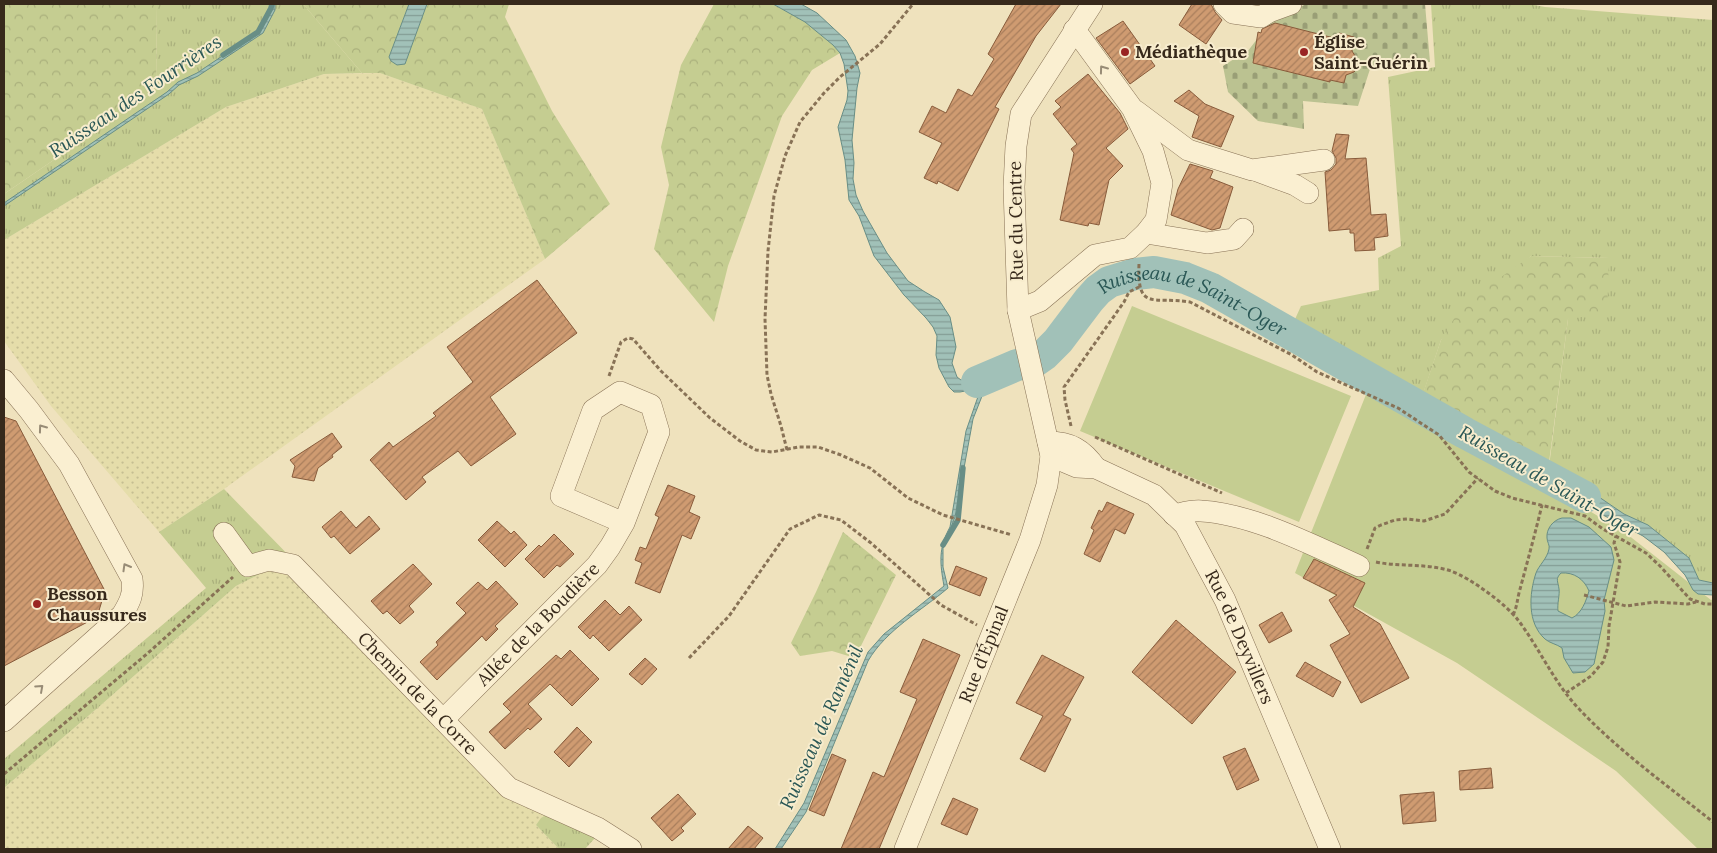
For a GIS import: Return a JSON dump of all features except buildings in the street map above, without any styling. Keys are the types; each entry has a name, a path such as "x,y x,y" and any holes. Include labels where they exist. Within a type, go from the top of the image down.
{"street":[{"name":"Rue du Centre","path":"1049,449 1018,310 1014,187 1016,146 1021,114 1092,4"},
{"path":"1224,4 1233,13 1262,17 1269,12 1291,4"},
{"path":"1018,310 1040,301 1095,255 1130,248 1146,233 1156,220 1162,183 1153,151 1132,108 1074,30"},
{"path":"1132,108 1188,150 1296,185 1308,192"},
{"path":"1252,170 1324,160"},
{"path":"1146,233 1207,243 1234,239 1243,230"},
{"path":"4,380 29,410 68,464 132,579 133,589 132,598 122,614 4,721"},
{"path":"620,392 593,410 561,496 624,522"},
{"name":"Allée de la Boudière","path":"443,720 597,565 624,522 660,432 651,404 620,392"},
{"name":"Rue de Deyvillers","path":"1049,449 1062,442 1072,445 1089,458 1096,468 1154,495 1185,525 1225,600 1330,849"},
{"name":"Rue d’Épinal","path":"905,849 1030,540 1047,485 1049,449"},
{"path":"1174,515 1200,510 1231,515 1363,558"},
{"path":"224,533 248,566"},
{"name":"Chemin de la Corre","path":"248,566 269,560 293,564 509,788 598,828 631,849"}],"path":[{"path":"787,450 767,375 765,319 768,251 773,206 785,156 800,122 840,78 880,44 912,4"},
{"path":"1138,280 1140,291 1145,298 1153,300 1174,299 1190,302 1292,355 1317,372 1398,408 1439,435 1469,472 1495,491 1512,498 1584,516 1646,553 1690,599 1705,604 1713,604"},
{"path":"620,392 609,375 621,342 628,338 633,339 661,371 710,418 740,441 756,450 772,452 799,447 818,447 841,454 870,468 908,498 943,515 1030,540"},
{"path":"1363,558 1375,528 1395,520 1424,521 1445,514 1478,478"},
{"path":"1513,615 1517,607 1542,505"},
{"path":"689,658 729,616 790,529 819,515 841,520 871,543 941,605 992,635"},
{"path":"1566,693 1591,676 1603,662 1608,647 1620,562 1614,543 1616,536"},
{"path":"4,774 148,653 230,579 248,566"},
{"path":"1584,595 1626,606 1655,602 1688,604 1697,601"}],"shaded area":[{"path":"380,73 482,109 545,259 224,489 159,532 51,406 4,341 4,240 226,107 324,74"},
{"path":"270,569 285,571 549,814 536,825 559,849 4,849 4,788 236,586"}],"green space":[{"path":"4,4 157,4 156,90 4,194"},
{"path":"157,4 303,4 362,73 324,74 226,107 4,240 4,194 156,90"},
{"path":"303,4 409,4 389,57 394,63 400,64 405,63 427,4 509,4 505,17 552,111 610,204 545,259 482,109 380,73 362,73"},
{"path":"714,4 773,4 805,22 840,53 812,70 782,116 728,266 714,322 654,249 669,185 661,147 681,65"},
{"path":"1307,4 1425,4 1430,62 1371,66 1358,106 1303,101 1304,129 1258,121 1228,92 1223,66 1234,59 1241,60 1274,17"},
{"path":"1431,4 1529,4 1545,7 1713,20 1713,583 1699,580 1689,558 1648,525 1624,514 1599,497 1548,474 1568,319 1609,258 1531,256 1441,340 1421,400 1291,328 1301,306 1379,290 1378,258 1401,246 1388,77 1435,67"},
{"path":"1531,256 1609,258 1607,313 1568,319 1546,485 1416,414 1441,340 1463,304"},
{"path":"1132,306 1351,396 1299,522 1080,431"},
{"path":"1369,387 1546,485 1623,531 1711,600 1713,599 1713,849 1698,849 1616,771 1457,663 1295,573"},
{"path":"224,489 514,787 549,814 595,838 585,849 559,849 536,825 541,818 548,814 520,803 488,779 305,584 285,571 270,569 236,586 4,788 4,759 206,588 159,532"},
{"path":"843,532 896,575 855,658 832,651 800,656 791,643"}],"water":[{"path":"272,4 275,4 275,10 263,33 198,76 179,85 169,94 4,206 4,203 167,92 178,82 197,73 258,32"},
{"path":"409,4 427,4 405,64 397,65 389,57"},
{"path":"773,4 801,4 817,13 846,40 855,56 860,73 852,140 853,179 856,195 887,253 908,281 939,300 950,317 956,347 952,363 957,377 961,380 970,381 998,361 1015,356 1019,372 986,386 973,419 955,517 943,548 943,567 948,588 894,630 875,650 868,661 806,812 781,849 775,849 804,803 868,652 884,634 944,586 941,563 943,542 950,527 966,431 981,388 954,392 949,387 939,368 936,355 937,336 933,327 904,295 874,256 859,216 849,200 845,160 838,127 848,91 844,64 840,53 805,22"},
{"path":"1372,372 1421,400 1416,414 1369,387"},
{"path":"1548,474 1599,497 1624,514 1648,525 1689,558 1699,580 1713,583 1713,595 1698,594 1693,590 1685,575 1664,552 1643,536 1546,485"},
{"path":"1571,518 1589,527 1611,547 1614,560 1604,600 1605,611 1594,664 1585,672 1573,673 1564,658 1562,648 1545,639 1539,632 1532,617 1531,599 1537,570 1547,556 1549,549 1547,538 1549,528 1559,519","holes":["1561,573 1578,577 1589,591 1581,610 1572,618 1558,611 1559,591 1557,579"]}],"waterway":[{"name":"Ruisseau des Fourrières","path":"223,55 258,32 272,4"},
{"name":"Ruisseau de Saint-Oger","path":"977,382 1017,365 1034,362 1044,355 1058,341 1089,300 1109,282 1135,274 1154,272 1185,278 1210,288 1465,433 1585,497"},
{"name":"Ruisseau de Raménil","path":"943,545 958,520 963,468"}],"place":[{"name":"Médiathèque","path":"1125,52"},
{"name":"Église Saint-Guérin","path":"1304,52"},
{"name":"Besson Chaussures","path":"37,604"}]}
